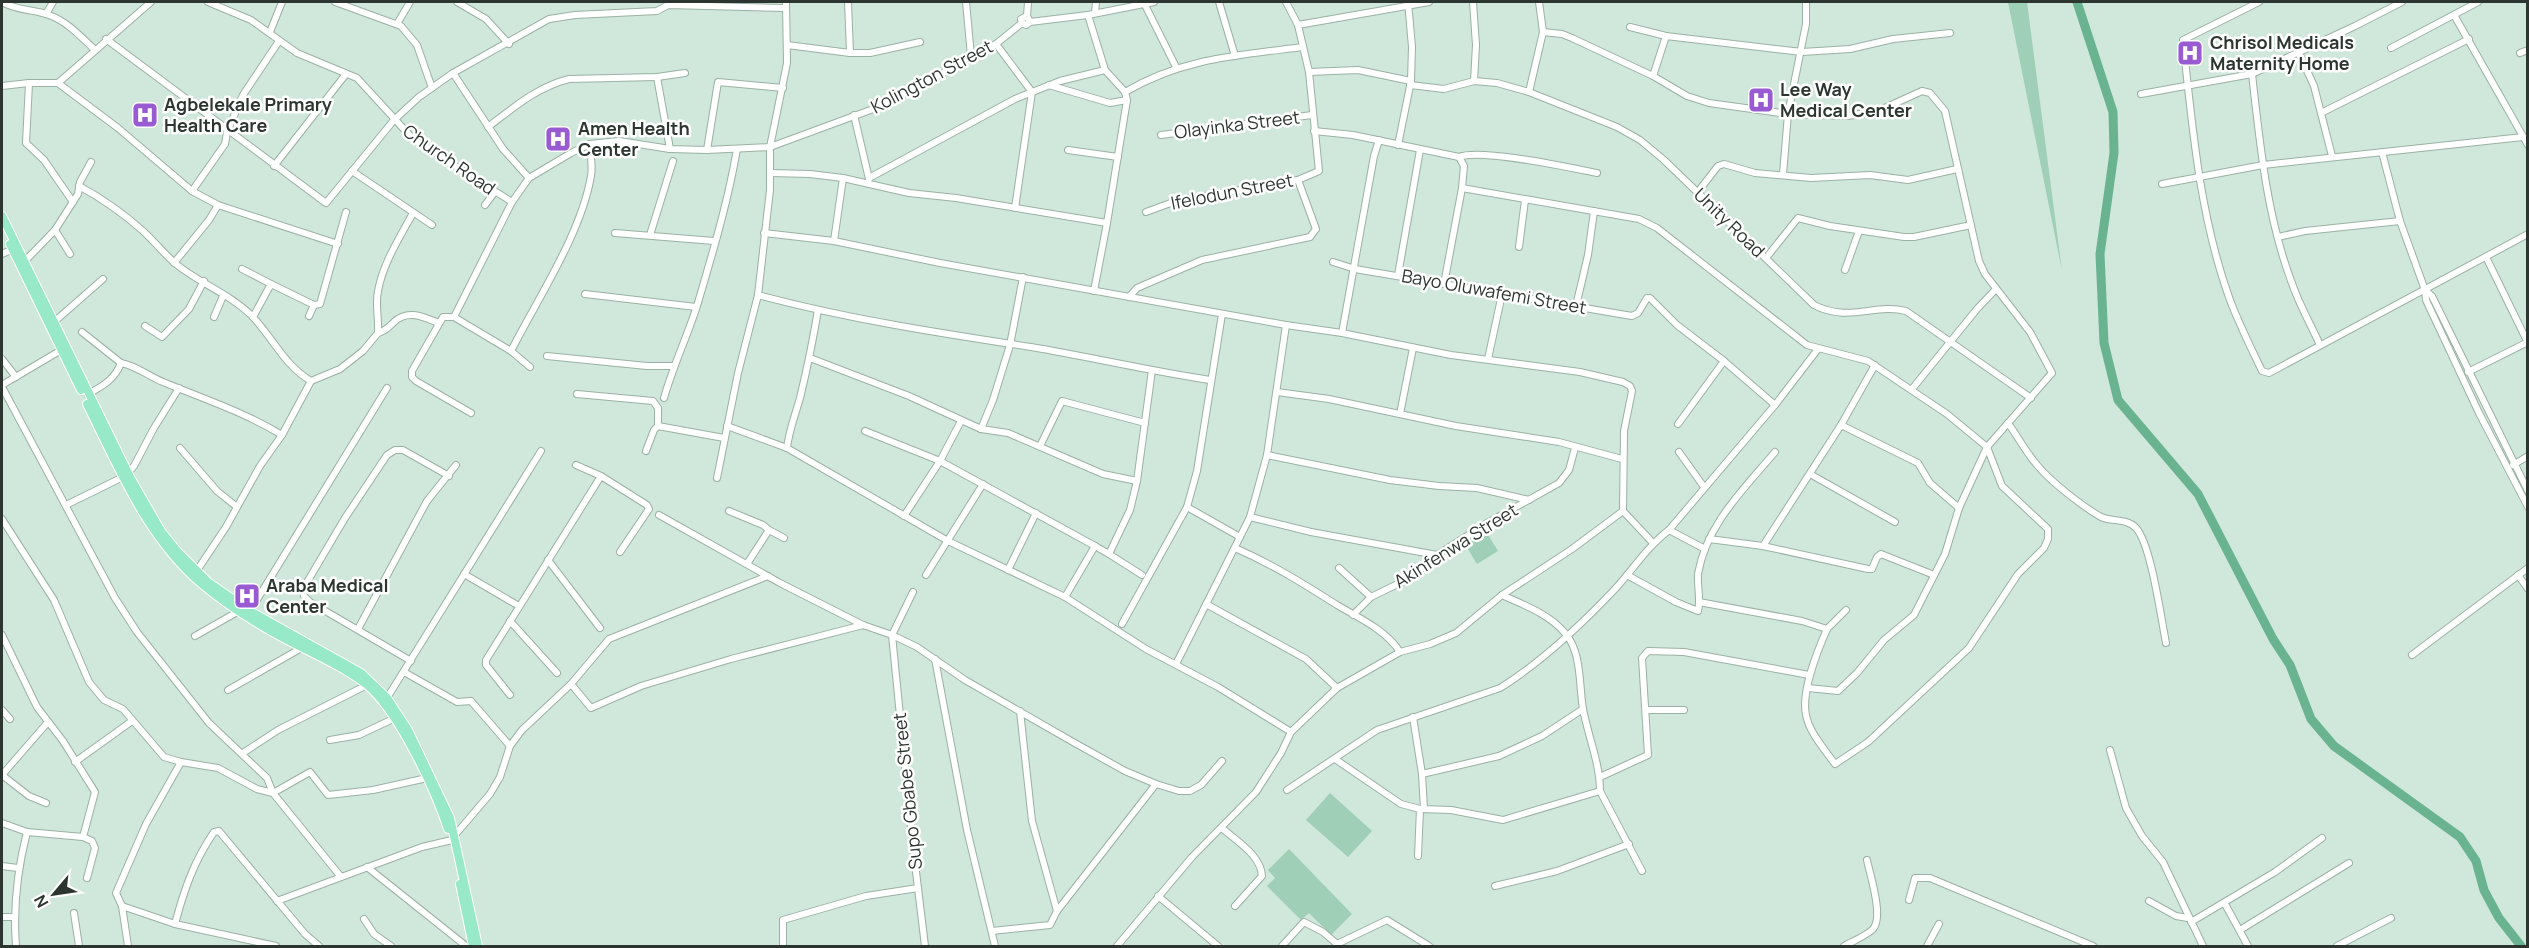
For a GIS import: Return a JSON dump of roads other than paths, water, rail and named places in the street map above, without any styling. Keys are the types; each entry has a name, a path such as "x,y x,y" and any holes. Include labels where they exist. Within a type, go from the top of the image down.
{"main road":[{"path":"2,216 125,475 151,525 176,558 204,586 239,611 360,673 387,698 408,730 450,818 466,921 476,946"},
{"path":"2,227 88,394 125,475 156,524 196,572 250,611 367,685 395,718 427,778 453,838"}],"street":[{"path":"2,2 23,10 46,14 68,24 95,50"},
{"path":"46,14 53,2"},
{"path":"58,83 151,2"},
{"name":"Church Road","path":"208,2 245,17 270,32 297,53 363,83 413,139 512,202"},
{"path":"270,32 282,2"},
{"path":"339,2 397,24 407,31 417,45 432,88"},
{"path":"397,24 410,2"},
{"path":"457,2 486,20 508,44"},
{"path":"848,2 850,53"},
{"path":"966,2 971,56"},
{"path":"1028,2 1028,19 1088,15 1154,2"},
{"path":"1095,14 1096,2"},
{"path":"1219,2 1235,56"},
{"path":"1286,2 1298,25 1309,72 1314,131 1459,157 1470,154 1547,163 1597,173"},
{"path":"1298,25 1408,3 1429,2"},
{"path":"1473,2 1476,45 1474,81"},
{"path":"1529,92 1543,33 1539,2"},
{"path":"1783,174 1788,114 1802,52 1806,2"},
{"path":"2259,2 2184,37 2187,86 2210,228 2230,300 2262,371 2268,373 2528,234"},
{"path":"2141,94 2252,74 2402,2"},
{"path":"2391,48 2478,2"},
{"path":"106,39 324,203 329,201 394,120 432,88 453,73 549,19 575,15 657,11 666,3 786,5 787,45 783,88 770,147 769,203 758,295 724,438 717,478"},
{"path":"1398,145 1411,83 1412,47 1408,3"},
{"path":"1145,5 1176,67"},
{"path":"1088,15 1105,70 1125,92 1127,100 1094,291"},
{"path":"2454,15 2528,145"},
{"name":"Kolington Street","path":"590,144 619,141 670,149 707,150 770,147 884,105 996,44 1022,23 1026,25 1028,19"},
{"path":"1630,27 1666,36 1802,52 1850,48 1893,39 1950,33"},
{"path":"1543,33 1562,34 1572,38 1698,100 1788,114 1848,116 1878,111 1922,91 1930,93 1946,111 1979,261 1996,289 2030,332 2052,373 1987,447 1959,508 1945,554 1914,615 1884,640 1838,691 1808,688"},
{"path":"1653,76 1666,36"},
{"path":"2321,113 2469,39"},
{"path":"192,191 225,144 227,132 243,95 279,41"},
{"path":"787,45 850,53 870,53 920,42"},
{"path":"996,44 1032,92 1014,207"},
{"path":"1125,92 1176,67 1303,47"},
{"path":"2520,53 2528,50"},
{"path":"2299,53 2314,86 2332,156"},
{"path":"869,180 1032,92 1086,73 1105,70"},
{"name":"Unity Road","path":"1309,72 1358,70 1444,89 1474,81 1497,83 1529,92 1617,127 1640,140 1665,160 1797,290 1821,309 1852,313 1892,307 1906,311 2031,398"},
{"path":"453,73 488,127 529,178"},
{"path":"488,127 527,97 555,82 569,79 657,77 685,73"},
{"path":"274,166 346,74"},
{"path":"2252,74 2264,165 2278,237 2293,286 2320,345"},
{"path":"657,77 670,149"},
{"path":"707,150 718,82 783,88"},
{"path":"29,83 26,143 44,160 73,202"},
{"path":"2,86 58,83 118,128 192,191 218,205 338,244"},
{"path":"1049,85 1110,103 1127,100"},
{"path":"854,115 869,180"},
{"name":"Olayinka Street","path":"1161,135 1312,116"},
{"name":"Ifelodun Street","path":"1146,212 1176,201 1298,180 1319,171 1314,131"},
{"path":"2162,184 2264,165 2332,156 2523,137"},
{"path":"1342,333 1374,156 1379,141"},
{"path":"454,317 512,202 529,178 590,144 591,175 585,198 567,245 511,351"},
{"path":"664,398 696,307 732,178 737,149"},
{"path":"1068,150 1118,157"},
{"path":"1398,275 1419,150"},
{"path":"2382,152 2400,221 2425,290 2426,300 2528,507"},
{"path":"1444,284 1462,188 1464,166 1459,157"},
{"path":"650,235 673,161"},
{"path":"25,261 55,230 73,202 91,162"},
{"path":"1697,193 1721,164 1755,173 1810,178 1870,175 1908,180 1957,169"},
{"path":"352,171 432,225"},
{"path":"770,173 810,174 869,180 909,193 1014,207 1107,223"},
{"path":"834,241 843,178"},
{"path":"1129,297 1137,288 1202,260 1310,237 1316,229 1298,180"},
{"path":"79,186 102,198 125,216 174,263 204,281 253,317 284,359 310,381"},
{"path":"1462,188 1639,219 1657,228 1807,345 1855,357 1875,365 1912,389 1987,447 2002,486 2048,529 2048,539 2044,548 2018,574 1969,648 1869,742 1834,764 1805,714 1809,675 1827,629 1846,610"},
{"path":"485,205 494,192"},
{"path":"1520,247 1525,200"},
{"path":"174,263 209,220 218,205"},
{"path":"1576,306 1588,255 1594,211"},
{"path":"242,269 314,305 320,304 345,212"},
{"path":"196,572 260,466 282,435 310,381 340,369 363,351 378,333 380,282 390,255 413,213"},
{"path":"1766,258 1798,218 1859,231 1914,237 1971,225"},
{"path":"2278,237 2305,231 2400,221"},
{"path":"55,230 70,254"},
{"path":"1845,270 1859,231"},
{"path":"615,233 714,241"},
{"path":"764,233 834,241 940,263 1222,314 1342,333 1413,348 1580,372 1623,382 1630,386 1632,391 1623,431 1623,511 1653,543"},
{"path":"2,254 13,249"},
{"path":"2468,372 2527,342 2486,257"},
{"name":"Bayo Oluwafemi Street","path":"1333,261 1355,268 1632,316 1638,313 1647,298 1677,325 1724,361"},
{"path":"981,429 993,400 1010,345 1023,277"},
{"path":"54,322 103,279"},
{"path":"145,326 162,338 189,309 204,281"},
{"path":"253,317 271,284"},
{"path":"1912,389 1996,289"},
{"path":"2425,290 2432,296 2528,491"},
{"path":"585,294 696,307"},
{"path":"1488,360 1502,294"},
{"path":"758,295 818,310 960,338 1210,380"},
{"path":"214,317 224,296"},
{"path":"309,316 314,305"},
{"path":"787,448 789,430 810,358 818,310"},
{"path":"378,333 384,332 399,317 412,314 439,323"},
{"path":"1122,624 1187,507 1197,471 1222,314"},
{"path":"471,413 412,376 412,371 445,315 454,317 511,351 530,367"},
{"path":"1176,664 1250,517 1267,455 1286,325"},
{"path":"82,332 121,363 134,366 179,388 241,412 282,435"},
{"path":"1400,414 1413,348"},
{"path":"64,349 2,386 115,598 154,656 209,723 267,778 273,793 340,877"},
{"path":"1287,790 1377,730 1500,688 1518,677 1591,614 1653,543 1669,530 1775,405 1818,349"},
{"path":"547,356 647,366 674,366"},
{"path":"810,358 909,396 981,429 1008,434 1103,474 1137,481"},
{"path":"2,359 16,377"},
{"path":"1678,424 1724,361 1775,405"},
{"path":"88,394 105,385 117,373 121,363"},
{"path":"1763,546 1841,425 1875,365"},
{"path":"1109,554 1130,510 1137,481 1152,370"},
{"path":"66,505 125,475 134,466 179,388"},
{"path":"250,611 387,388"},
{"path":"1277,392 1329,399 1456,426 1559,442 1622,459"},
{"path":"577,394 653,401 658,408 658,426 654,430 646,451"},
{"path":"1040,446 1059,402 1062,400 1145,423"},
{"path":"904,516 940,461 961,421"},
{"path":"2008,423 2037,466 2050,477 2103,518 2120,521 2137,529 2151,565 2166,643"},
{"path":"1841,425 1918,463 1930,483 1959,508"},
{"path":"658,426 724,438"},
{"path":"728,426 787,448 948,541 1065,597 1146,649 1176,664 1291,732"},
{"path":"865,431 940,461 983,483 1142,575"},
{"path":"180,448 217,491 237,507"},
{"name":"Akinfenwa Street","path":"1353,615 1371,597 1412,577 1437,555 1564,478 1575,448"},
{"path":"411,661 310,602 304,596 303,589 345,518 387,455 395,450 403,450 449,476"},
{"path":"387,698 541,451"},
{"path":"1679,452 1704,487"},
{"path":"1627,575 1697,611 1700,602 1698,575 1704,549 1725,511 1775,452"},
{"path":"1267,455 1390,480 1477,488 1530,500"},
{"path":"2508,470 2528,456"},
{"path":"358,629 427,501 456,465"},
{"path":"576,465 600,476 647,505 649,509 620,552"},
{"path":"1809,474 1895,522"},
{"path":"510,695 486,665 486,660 600,476"},
{"path":"926,575 983,483"},
{"path":"1187,507 1240,537"},
{"path":"729,511 764,525 768,530 784,537"},
{"path":"1120,945 1158,896 1256,792 1281,753 1291,732 1337,688 1400,652 1431,644 1456,633 1502,595 1564,555 1623,511"},
{"path":"1008,570 1036,513"},
{"path":"659,515 768,576 863,625 892,634 965,680 1125,771 1156,784 1179,791 1190,791 1201,785 1222,761"},
{"path":"1250,517 1311,532 1437,555"},
{"path":"2,519 54,600 89,682 104,700 123,709 164,757 218,768 257,789 273,793 310,772 328,795 373,790 427,778"},
{"path":"747,564 768,530"},
{"path":"1669,530 1704,549"},
{"path":"1709,539 1763,546 1868,569 1872,569 1876,557 1881,554 1934,575"},
{"path":"1065,597 1095,546"},
{"path":"1236,548 1271,564 1384,634 1400,652"},
{"path":"548,560 600,628"},
{"path":"1339,568 1371,597"},
{"path":"2412,655 2528,568"},
{"path":"464,574 519,606"},
{"path":"2518,575 2528,589"},
{"path":"277,901 422,847 453,838 490,794 500,777 510,746 532,719 571,684 609,639 768,576"},
{"path":"892,634 913,592"},
{"path":"1502,595 1534,609 1567,634 1576,657 1583,709 1600,777 1599,791 1642,871"},
{"path":"1700,602 1802,621 1827,629"},
{"path":"1206,604 1306,659 1337,688"},
{"path":"195,636 239,611"},
{"path":"510,621 557,673"},
{"path":"571,684 591,708 641,686 863,625"},
{"name":"Supo Gbabe Street","path":"892,634 925,946"},
{"path":"2,635 32,699 95,792 83,837"},
{"path":"228,690 305,645"},
{"path":"1600,777 1648,755 1642,658 1648,651 1684,652 1809,675"},
{"path":"935,659 967,830 995,946"},
{"path":"404,672 457,702 471,701 510,746"},
{"path":"243,753 278,730 367,685"},
{"path":"1422,774 1499,756 1542,736 1583,709"},
{"path":"2,710 10,719"},
{"path":"1646,710 1684,710"},
{"path":"1020,711 1032,821 1057,911"},
{"path":"1413,717 1422,774 1418,856"},
{"path":"330,740 359,735 395,718"},
{"path":"75,762 132,721"},
{"path":"46,803 29,796 2,775 48,722"},
{"path":"2110,750 2126,808 2142,836 2163,862 2202,946"},
{"path":"1335,759 1393,800 1422,809 1451,810 1506,820 1599,791"},
{"path":"128,946 116,893 146,824 181,762"},
{"path":"992,931 1050,925 1057,911 1156,784"},
{"path":"2,823 27,832 83,837 92,841 95,848 87,878"},
{"path":"1222,828 1250,852 1262,871 1262,876 1235,906"},
{"path":"174,924 199,853 214,832 219,831 305,934 319,946"},
{"path":"16,946 14,917 18,868 27,832"},
{"path":"2149,901 2176,916 2190,920 2225,904 2275,872 2322,837"},
{"path":"1495,886 1557,872 1629,844"},
{"path":"1844,946 1873,929 1876,923 1875,893 1867,860"},
{"path":"2240,930 2349,863"},
{"path":"2,866 18,868"},
{"path":"367,867 461,945"},
{"path":"1909,900 1916,878 1930,878 2093,946"},
{"path":"783,946 783,920 866,896 918,888"},
{"path":"1158,896 1218,946"},
{"path":"120,903 174,924 276,946"},
{"path":"2225,904 2248,946"},
{"path":"74,913 79,946"},
{"path":"2,917 14,917"},
{"path":"2337,946 2391,918"},
{"path":"364,919 374,934 391,946"},
{"path":"1282,946 1307,922 1338,945 1387,920 1429,946"},
{"path":"1927,946 1939,924"}],"waterway":[{"path":"2077,2 2113,112 2114,153 2100,254 2104,343 2118,400 2198,494 2273,639 2290,665 2311,719 2334,746 2460,837 2476,861 2484,890 2499,918 2521,946"}],"place":[{"name":"Chrisol Medicals Maternity Home","path":"2190,53"},
{"name":"Lee Way Medical Center","path":"1761,100"},
{"name":"Agbelekale Primary Health Care","path":"145,115"},
{"name":"Amen Health Center","path":"558,139"},
{"name":"Araba Medical Center","path":"247,596"}]}
